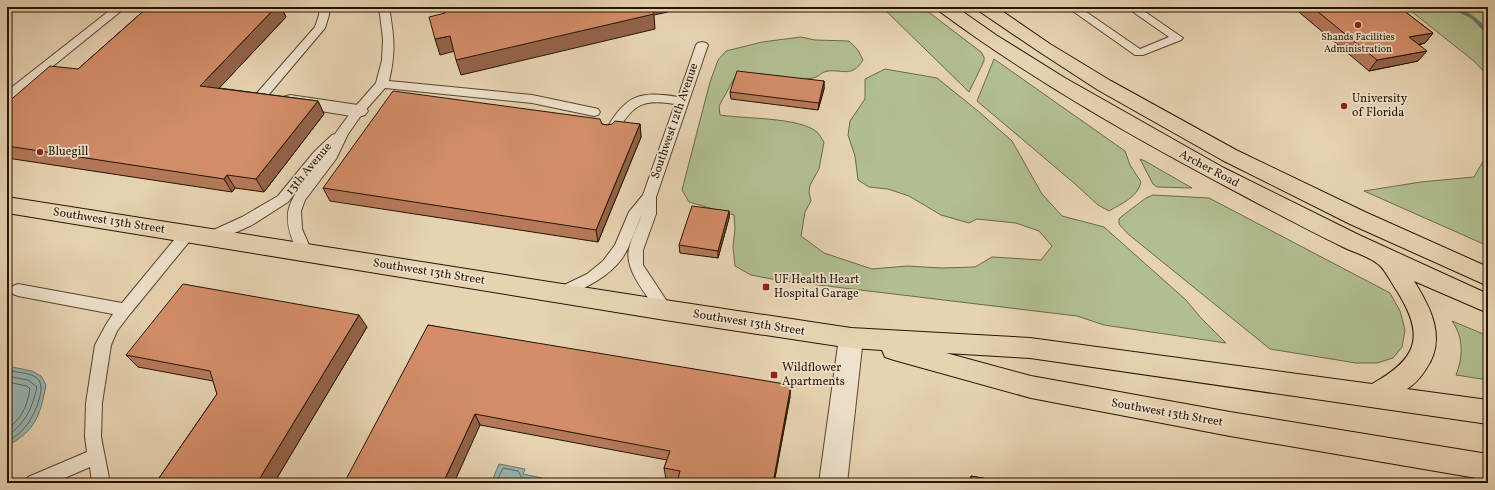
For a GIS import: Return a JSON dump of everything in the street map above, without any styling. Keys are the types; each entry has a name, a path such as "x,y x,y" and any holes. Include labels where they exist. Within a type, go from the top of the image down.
{"main road":[{"name":"Archer Road","path":"945,7 1028,65 1225,178 1388,260 1488,304"},
{"name":"Archer Road","path":"985,7 1052,53 1113,91 1188,133 1307,194 1488,277"},
{"path":"1092,103 1113,91"},
{"name":"Southwest 13th Street","path":"7,205 665,310 851,338 1030,348 1202,370 1488,412"},
{"path":"1374,396 1410,373 1422,356 1426,331 1423,316 1415,301 1388,260"},
{"name":"Southwest 13th Street","path":"851,338 1031,387 1230,424 1488,467"}],"street":[{"path":"261,96 358,111"},
{"path":"833,483 851,338"}],"lane":[{"path":"9,94 121,7"},
{"path":"261,96 320,28 324,15 324,7"},
{"name":"13th Avenue","path":"305,252 295,229 294,212 299,198 331,156 342,133 358,111 382,84 388,60 389,38 384,7"},
{"path":"1072,7 1139,53 1177,38 1131,7"},
{"name":"Southwest 12th Avenue","path":"665,310 636,265 636,250 649,214 649,197 702,45"},
{"path":"382,84 532,99 594,112"},
{"path":"610,133 622,112 633,102 646,97 682,101"},
{"name":"13th Avenue","path":"212,237 248,221 283,199 318,155 342,133"},
{"name":"Southwest 12th Avenue","path":"561,293 592,278 608,265 621,248 636,212 649,197"},
{"path":"101,483 93,437 94,403 103,344 112,327 125,310 188,233"},
{"path":"18,290 125,310"},
{"path":"34,483 96,456"}],"green space":[{"path":"882,7 922,7 981,52 984,57 984,61 969,92"},
{"path":"1406,7 1488,7 1488,76 1475,62"},
{"path":"801,37 815,40 849,41 858,50 863,60 854,70 845,72 824,72 817,77 809,79 789,80 735,77 719,106 720,115 785,121 809,127 820,135 824,142 819,169 810,185 809,192 811,201 805,212 801,236 824,253 872,269 907,266 941,268 975,267 992,257 1041,260 1052,246 1039,231 1016,223 977,219 969,223 941,215 909,196 888,189 869,187 858,180 855,156 848,135 850,121 865,99 865,79 885,69 937,78 1012,141 1042,194 1062,216 1104,227 1186,300 1201,318 1226,343 1104,325 1077,316 777,280 751,275 735,266 733,247 735,229 734,215 689,202 682,190 710,82 718,60 726,51 762,42"},
{"path":"994,59 1125,151 1130,165 1141,182 1133,196 1109,211 1098,205 977,101"},
{"path":"1488,153 1488,246 1364,191 1421,182 1474,177"},
{"path":"1140,159 1192,188 1157,187 1153,184"},
{"path":"1153,195 1209,198 1390,293 1400,311 1405,330 1402,347 1393,358 1377,363 1356,363 1270,349 1128,234 1119,224 1119,219 1122,216 1146,198"},
{"path":"1452,321 1488,336 1488,380 1456,375 1460,361 1461,348 1459,334"}],"water":[{"path":"7,366 32,371 41,376 46,385 39,414 31,428 7,446"},
{"path":"499,464 525,469 523,474 542,478 540,483 491,483"}],"building":[{"path":"148,7 276,7 200,86 318,101 256,179 227,175 224,179 7,146 7,103 50,66 78,69"},
{"path":"443,7 650,7 654,14 456,60 450,36 435,39 429,17 445,13"},
{"name":"Shands Facilities Administration","path":"1312,7 1399,7 1433,33 1409,37 1427,51 1377,60"},
{"path":"737,71 824,81 819,103 730,92"},
{"path":"393,91 600,119 602,124 607,125 612,124 615,121 640,124 596,230 323,188"},
{"path":"692,206 729,211 718,251 679,245"},
{"path":"183,284 359,315 257,483 163,483 157,481 217,394 210,371 126,355"},
{"path":"428,325 791,385 773,483 677,483 680,471 664,468 670,451 475,414 443,483 344,483"},
{"path":"971,476 1009,483 971,483"}],"waterway":[{"path":"1452,7 1474,18 1488,33"}],"place":[{"name":"Shands Facilities Administration","path":"1358,25"},
{"name":"University of Florida","path":"1344,106"},
{"name":"Bluegill","path":"40,152"},
{"name":"UF Health Heart Hospital Garage","path":"766,287"},
{"name":"Wildflower Apartments","path":"774,375"}]}
